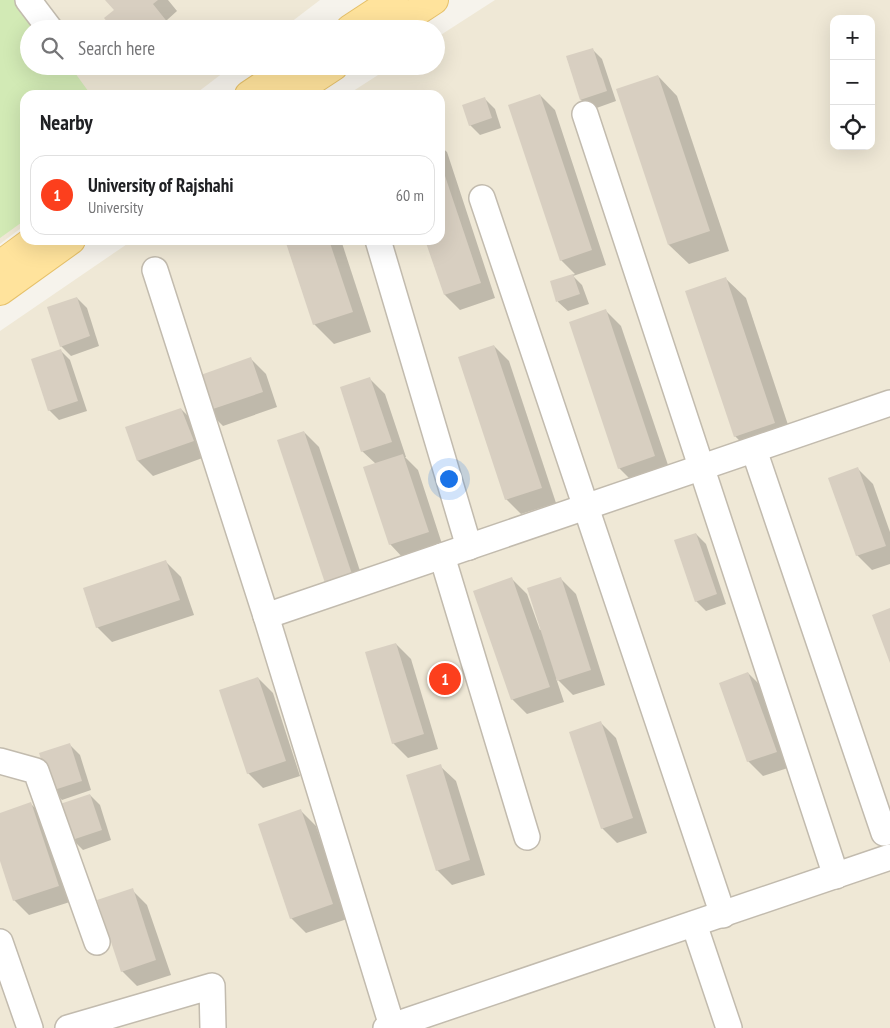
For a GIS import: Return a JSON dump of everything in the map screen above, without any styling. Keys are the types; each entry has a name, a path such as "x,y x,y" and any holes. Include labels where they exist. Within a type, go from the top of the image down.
{"main road":[{"path":"364,20 394,0"},
{"path":"404,20 434,0"},
{"path":"256,90 279,75"},
{"path":"298,90 320,75"},
{"path":"0,265 27,245"},
{"path":"0,291 64,245"}],"street":[{"path":"28,0 43,20"},
{"path":"585,114 836,876"},
{"path":"482,198 723,914"},
{"path":"379,245 469,547"},
{"path":"155,270 266,616 389,1027 890,858"},
{"path":"266,616 890,403"},
{"path":"754,450 884,834"},
{"path":"442,556 527,837"},
{"path":"0,761 36,770 97,942"},
{"path":"694,924 729,1028"},
{"path":"0,942 30,1028"},
{"path":"68,1028 212,986 213,1028"}],"shaded area":[{"path":"0,0 320,0 294,20 20,20 20,75 220,75 201,90 20,90 20,229 0,244"},
{"path":"495,0 890,0 890,1028 0,1028 0,331 126,245 445,245 445,90 355,90 378,75 445,75 445,32"}],"green space":[{"path":"0,0 21,0 35,20 20,20 20,75 77,75 87,90 20,90 20,224 0,238"}],"building":[{"path":"105,0 158,0 153,4 166,20 106,20 104,18 114,10"},
{"path":"593,48 607,91 580,100 566,56"},
{"path":"658,75 710,231 668,245 616,89"},
{"path":"540,94 592,250 560,261 508,105"},
{"path":"485,97 492,118 469,126 462,105"},
{"path":"445,176 481,283 444,295 427,245 445,245"},
{"path":"287,245 331,245 353,312 313,325"},
{"path":"573,274 580,294 556,302 550,281"},
{"path":"726,277 775,423 734,437 685,291"},
{"path":"77,297 90,336 60,347 47,307"},
{"path":"606,309 655,456 618,469 569,322"},
{"path":"494,345 542,488 505,500 458,357"},
{"path":"61,349 78,401 48,411 31,359"},
{"path":"251,357 263,392 207,411 195,377"},
{"path":"370,377 392,442 361,452 340,387"},
{"path":"181,408 194,441 137,461 125,427"},
{"path":"304,431 353,577 326,586 277,440"},
{"path":"403,454 429,532 389,545 363,467"},
{"path":"858,467 886,546 856,556 828,478"},
{"path":"696,533 717,594 695,602 674,540"},
{"path":"166,560 180,600 96,628 83,588"},
{"path":"512,577 550,687 511,700 473,591"},
{"path":"561,577 591,670 557,681 527,588"},
{"path":"890,608 890,663 872,615"},
{"path":"396,643 424,734 392,744 365,652"},
{"path":"748,672 777,752 747,762 719,683"},
{"path":"258,677 286,761 247,774 219,690"},
{"path":"601,721 633,818 601,829 569,732"},
{"path":"70,743 82,781 51,791 39,753"},
{"path":"441,764 470,860 436,871 406,775"},
{"path":"90,794 102,830 72,840 60,804"},
{"path":"31,802 59,886 13,901 0,861 0,813"},
{"path":"301,809 333,904 290,919 258,824"},
{"path":"133,888 156,960 121,972 97,900"}],"place":[{"name":"University of Rajshahi","path":"445,679"}]}
